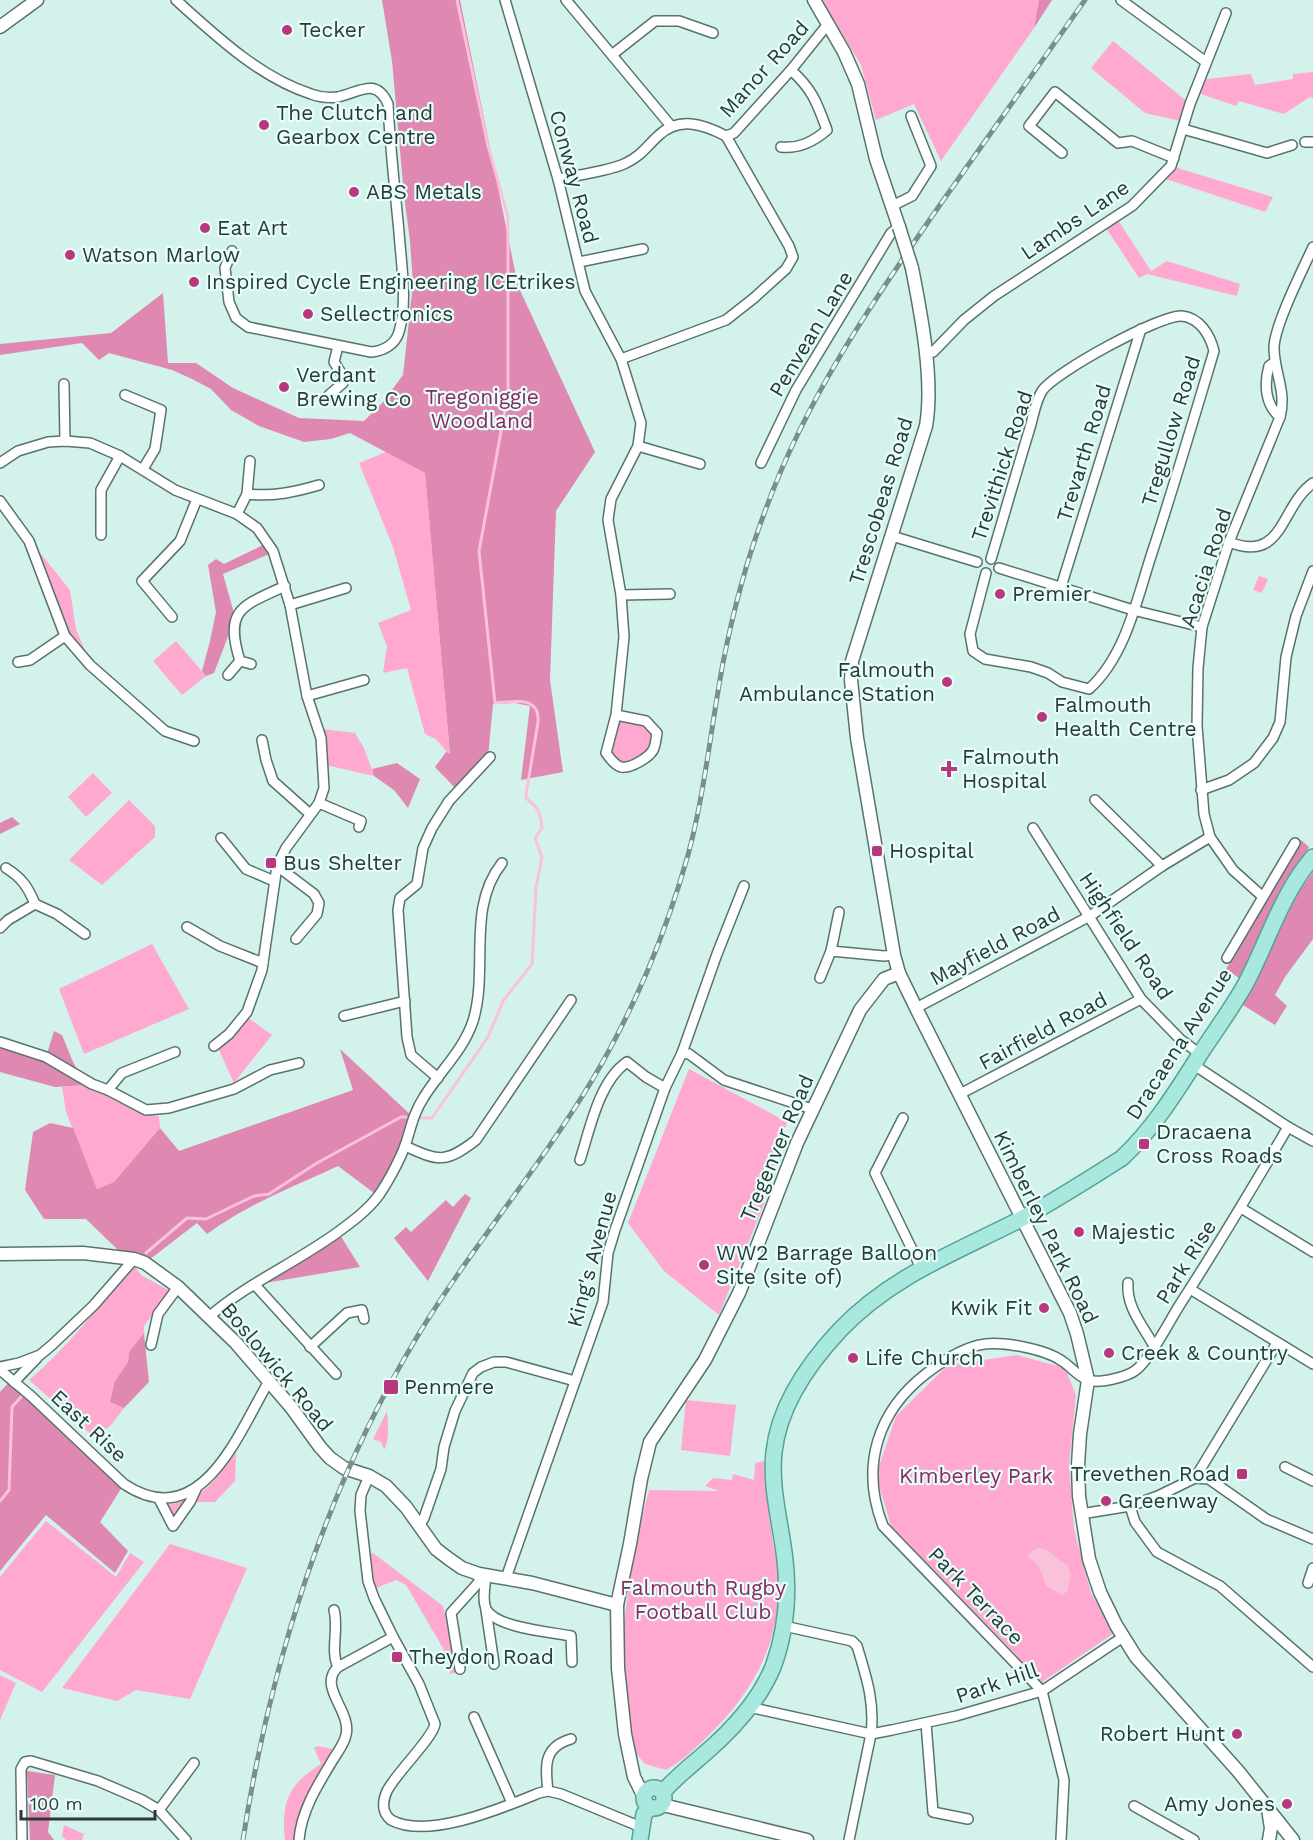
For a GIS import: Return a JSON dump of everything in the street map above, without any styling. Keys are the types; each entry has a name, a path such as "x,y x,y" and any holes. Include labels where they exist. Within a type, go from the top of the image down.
{"main road":[{"name":"Dracaena Avenue","path":"640,1833 644,1814 655,1800 727,1732 749,1707 772,1669 784,1626 786,1575 774,1480 774,1453 783,1415 803,1379 840,1330 873,1299 921,1268 1022,1218 1122,1158 1150,1130 1246,984 1293,885 1313,857"}],"street":[{"path":"0,27 37,0"},
{"path":"177,0 204,25 278,81 317,96 336,97 365,88 376,89 384,94 388,104 402,271 399,332 391,344 380,351 371,352 248,327 236,318 229,302 225,268 232,251"},
{"name":"Conway Road","path":"505,0 558,179 585,291 621,359 640,423 638,446"},
{"path":"566,0 671,126"},
{"name":"Trescobeas Road","path":"814,0 844,52 858,84 876,159 912,268 925,353 929,408 926,426 852,661 851,680 857,743 894,955"},
{"path":"1121,0 1206,62"},
{"name":"Lambs Lane","path":"925,353 933,352 964,320 994,296 1132,206 1171,166 1206,62 1226,13"},
{"path":"613,54 655,21 679,21 713,33"},
{"name":"Manor Road","path":"726,136 734,133 791,70 828,24"},
{"path":"781,147 793,148 815,141 826,130 815,99 806,84 791,70"},
{"path":"1062,153 1029,126 1054,92 1118,143 1132,141 1174,158"},
{"path":"892,206 912,196 932,165 911,116"},
{"path":"558,179 624,165 642,154 657,136 671,126 686,123 706,126 726,136 789,246 793,258 786,269 726,320 621,359"},
{"path":"1182,129 1267,153 1292,145"},
{"name":"Penvean Lane","path":"761,463 796,390 891,233 899,227"},
{"name":"Acacia Road","path":"1262,896 1233,870 1210,837 1200,790 1197,726 1198,668 1202,627 1229,542 1280,417 1284,396 1275,362 1274,345 1313,247"},
{"path":"579,262 643,249"},
{"name":"Tregullow Road","path":"1133,610 1214,351 1204,330 1194,320 1183,316 1170,316 1141,329"},
{"name":"Trevithick Road","path":"991,558 1042,391 1068,369 1141,329"},
{"name":"Trevarth Road","path":"1061,587 1141,329"},
{"path":"329,395 343,383 343,376 334,362 338,346"},
{"name":"Acacia Road","path":"1275,362 1269,366 1266,386 1273,408 1280,417"},
{"path":"64,384 65,441"},
{"path":"125,395 161,410 155,449 144,470"},
{"path":"2,458 48,442 90,443 120,456 175,490 237,514 257,528 273,551 290,605 307,696 321,738 324,788 319,803 286,848 277,866 263,963 247,1012 229,1034 214,1046"},
{"path":"616,715 646,721 657,733 654,750 649,756 622,768 615,764 606,753 616,715 624,637 621,595 608,520 611,499 638,446 700,464"},
{"path":"101,535 101,490 120,456"},
{"path":"237,514 248,494 250,461"},
{"path":"1229,542 1250,549 1262,546 1278,532 1301,495 1313,483"},
{"path":"248,494 264,496 293,493 319,485"},
{"path":"172,617 142,580 180,541 197,499"},
{"path":"0,501 30,541 65,636 90,665 165,731 194,741"},
{"path":"892,536 977,562"},
{"path":"979,558 991,558 997,561 998,572 993,574 979,570 976,566 977,562 979,558"},
{"path":"999,568 1133,610 1202,627"},
{"path":"1200,790 1229,780 1254,763 1273,738 1280,722 1286,657 1296,616 1313,571"},
{"path":"986,573 970,634 973,651 985,659 1031,667 1062,682 1089,689 1110,665 1133,610"},
{"path":"240,661 234,639 234,620 246,605 285,586"},
{"path":"290,605 346,588"},
{"path":"621,595 669,594"},
{"path":"18,662 30,660 65,636"},
{"path":"240,661 252,664"},
{"path":"228,675 240,661"},
{"path":"307,696 364,680"},
{"path":"262,740 273,781 310,814"},
{"path":"438,1078 411,1055 407,1037 398,910 400,898 404,892 414,887 418,878 423,848 432,828 450,801 490,757"},
{"path":"1095,800 1162,866"},
{"path":"319,803 361,821 359,827"},
{"name":"Highfield Road","path":"1033,828 1142,999 1197,1060 1288,1127 1313,1141"},
{"name":"Mayfield Road","path":"916,1008 1090,916 1162,866 1210,837"},
{"path":"221,838 246,868 274,881"},
{"path":"1227,958 1295,843"},
{"path":"210,1316 255,1285 320,1246 358,1218 378,1196 405,1146 413,1117 424,1097 461,1047 472,1022 480,990 480,932 484,896 502,863"},
{"path":"277,866 314,894 319,903 317,914 296,939"},
{"path":"6,868 21,878 35,904 57,914 86,934"},
{"name":"King's Avenue","path":"506,1578 603,1302 608,1253 615,1230 665,1088 682,1053 744,886"},
{"path":"0,928 8,920 35,904"},
{"path":"820,978 831,951 839,912"},
{"path":"187,927 220,946 263,963"},
{"path":"831,951 894,955"},
{"name":"Kimberley Park Road","path":"894,955 899,972 916,1008 1070,1313 1077,1334 1088,1380 1078,1465 1081,1514 1089,1559 1100,1592 1136,1657 1238,1772 1293,1840"},
{"name":"Tregenver Road","path":"655,1800 641,1791 634,1777 625,1734 619,1678 617,1605 650,1442 705,1360 739,1293 797,1143 860,1010 884,979 899,972"},
{"name":"Fairfield Road","path":"960,1094 1142,999"},
{"path":"405,1146 432,1158 444,1158 463,1150 476,1140 571,1000"},
{"path":"344,1016 405,1001"},
{"path":"0,1042 46,1057 92,1084 108,1089 146,1110 169,1108 234,1089 270,1070 299,1063"},
{"path":"108,1089 122,1073 175,1052"},
{"path":"682,1053 689,1054 724,1080 812,1109"},
{"path":"580,1160 598,1103 617,1069 627,1062 665,1088"},
{"path":"903,1118 875,1173 921,1268"},
{"name":"Park Rise","path":"1088,1380 1107,1381 1136,1371 1241,1208 1288,1127"},
{"path":"1241,1208 1313,1252"},
{"name":"Boslowick Road","path":"0,1254 83,1253 134,1259 145,1263 178,1287 236,1343 291,1407 320,1447 336,1462 369,1476 392,1490 436,1549 462,1568 482,1575"},
{"path":"14,1382 94,1305 134,1259"},
{"path":"1128,1283 1131,1306 1154,1346"},
{"path":"255,1285 336,1374"},
{"path":"151,1345 158,1314 178,1287"},
{"path":"1190,1289 1313,1364"},
{"path":"310,1347 347,1313 362,1310 364,1319"},
{"path":"1195,1478 1277,1343"},
{"name":"Park Terrace","path":"1042,1691 883,1526 876,1507 873,1485 875,1457 882,1427 900,1397 913,1383 946,1358 980,1345 1016,1344 1060,1359 1088,1380"},
{"path":"0,1368 40,1355"},
{"path":"419,1526 441,1470 444,1447 455,1411 473,1373 481,1366 494,1362 506,1362 575,1381"},
{"name":"East Rise","path":"0,1368 124,1484 138,1493 159,1499"},
{"path":"196,1489 159,1499 173,1526 196,1489 212,1474 233,1444 269,1381"},
{"path":"1285,1467 1313,1481"},
{"path":"369,1476 361,1495 360,1512 363,1549 370,1586 393,1637 419,1684 435,1724 431,1733 398,1774 387,1792 383,1807 388,1818 404,1827 442,1830 548,1791 577,1800 640,1833"},
{"path":"1081,1514 1130,1506 1158,1496 1195,1478 1209,1479 1266,1519 1313,1539"},
{"path":"1130,1506 1135,1522 1156,1552 1220,1586 1313,1667"},
{"path":"1308,1583 1313,1568"},
{"path":"482,1575 506,1578 617,1605"},
{"path":"482,1575 494,1664"},
{"path":"460,1669 451,1613 479,1582 482,1575"},
{"path":"485,1608 501,1621 570,1636 572,1662"},
{"path":"334,1610 337,1622 334,1655 338,1667"},
{"path":"784,1626 852,1641 857,1646 871,1690 873,1716 871,1734 849,1840"},
{"name":"Park Hill","path":"871,1734 926,1723 1042,1691 1123,1636"},
{"path":"299,1840 309,1804 346,1736 348,1721 330,1684 331,1674 338,1667 393,1637"},
{"path":"1042,1691 1064,1780 1060,1840"},
{"path":"749,1707 871,1734"},
{"path":"474,1717 512,1803"},
{"path":"926,1723 933,1812 969,1819"},
{"path":"548,1791 545,1765 547,1759 558,1744 571,1739"},
{"path":"22,1840 21,1769 25,1762 31,1761 98,1781 142,1800 159,1810 186,1840"},
{"path":"159,1810 194,1763"},
{"path":"655,1800 807,1840"},
{"path":"1134,1806 1194,1840"},
{"path":"1268,1808 1271,1828 1269,1840"}],"green space":[{"name":"Tregoniggie Woodland","path":"382,0 460,0 518,286 595,452 556,511 550,680 563,772 521,780 530,706 515,703 493,704 488,757 458,791 435,767 446,752 450,754 425,473 350,433 331,439 304,442 259,426 231,410 211,389 192,379 172,370 109,353 99,360 82,343 0,355 0,344 111,333 163,293 168,363 196,363 233,388 299,418 364,421 383,402 403,375 413,284 392,61"},
{"path":"822,0 1039,0 1034,28 941,161 914,104 876,120 861,65"},
{"path":"1039,0 1052,0 1034,28"},
{"path":"1113,41 1190,104 1185,122 1145,113 1091,68"},
{"path":"1313,72 1313,98 1310,97 1284,114 1239,101 1236,106 1195,92 1199,80 1251,74 1255,85 1293,79 1293,74"},
{"path":"1171,166 1273,197 1265,212 1160,177"},
{"path":"1116,217 1151,271 1167,261 1240,284 1237,296 1147,274 1139,278 1104,225"},
{"path":"386,452 425,473 450,756 436,739 425,734 407,668 383,673 387,646 378,623 411,610 393,547 359,463"},
{"path":"263,545 269,554 223,574 234,613 229,634 214,673 206,676 202,671 216,612 208,565 216,559 224,564"},
{"path":"37,549 70,590 76,629 86,653 84,654 66,632 35,551"},
{"path":"1259,576 1268,579 1262,593 1253,590"},
{"path":"176,641 206,676 182,695 153,661"},
{"path":"619,721 645,724 653,734 649,748 643,755 622,764 609,753"},
{"path":"322,729 355,733 364,748 374,776 326,765"},
{"path":"397,763 420,779 408,808 394,790 374,776 372,769"},
{"path":"93,773 112,793 86,817 68,797"},
{"path":"129,800 155,826 155,837 102,885 69,860"},
{"path":"12,817 20,824 0,834 0,823"},
{"path":"1301,840 1309,847 1239,978 1226,969"},
{"path":"1313,872 1313,939 1285,977 1275,995 1287,1006 1275,1025 1238,1002 1301,889"},
{"path":"152,944 189,1009 84,1054 59,989"},
{"path":"247,1017 272,1035 234,1083 218,1048"},
{"path":"54,1031 62,1035 86,1085 55,1087 0,1072 0,1044 45,1060"},
{"path":"340,1049 413,1117 378,1196 338,1166 254,1205 207,1234 197,1223 145,1263 118,1250 86,1219 44,1219 25,1190 33,1132 50,1123 73,1128 97,1189 114,1182 160,1128 179,1151 353,1090"},
{"path":"689,1069 787,1122 764,1204 719,1315 664,1271 628,1223"},
{"path":"86,1085 147,1115 159,1116 160,1128 114,1182 97,1189 66,1112 62,1087"},
{"path":"465,1194 471,1198 428,1281 394,1238 406,1227 411,1232 446,1200 453,1207"},
{"path":"340,1235 360,1267 265,1283"},
{"path":"132,1263 141,1275 170,1291 144,1326 144,1333 129,1352 128,1362 115,1381 111,1402 124,1408 112,1424 95,1438 29,1380 84,1324"},
{"path":"144,1333 149,1382 124,1408 110,1402 115,1381 128,1362 129,1352"},
{"name":"Kimberley Park","path":"1017,1355 1065,1368 1076,1395 1069,1465 1074,1529 1091,1593 1114,1633 1042,1682 891,1526 876,1475 896,1416 948,1365"},
{"path":"10,1381 124,1484 100,1522 128,1551 115,1573 46,1515 0,1571 0,1392"},
{"path":"686,1400 736,1405 730,1456 681,1450"},
{"path":"387,1411 388,1436 384,1450 381,1442 373,1439"},
{"path":"236,1452 235,1481 215,1502 188,1502 173,1522 163,1502 185,1499 199,1494 216,1478"},
{"name":"Falmouth Rugby Football Club","path":"764,1461 779,1580 778,1608 768,1650 736,1705 706,1738 666,1770 645,1764 634,1751 625,1691 624,1622 635,1545 649,1490 719,1491 705,1486 713,1478 732,1480 733,1474 754,1480 755,1463"},
{"path":"46,1521 116,1577 130,1553 144,1562 42,1692 0,1670 0,1577"},
{"path":"170,1544 247,1568 190,1699 136,1690 117,1701 62,1688"},
{"path":"373,1553 443,1606 458,1672 450,1674 447,1655 406,1585 396,1580 374,1589 367,1554"},
{"path":"0,1675 16,1683 0,1720"},
{"path":"318,1746 333,1751 303,1805 294,1840 285,1840 284,1815 289,1796 301,1779 321,1764 314,1748"},
{"path":"27,1771 55,1775 48,1832 54,1840 30,1840"},
{"path":"64,1825 84,1834 82,1840 66,1840 62,1836"}],"shaded area":[{"path":"1037,1548 1051,1552 1067,1565 1071,1573 1067,1592 1062,1595 1046,1586 1038,1566 1028,1557 1030,1552"}],"waterway":[{"path":"421,1118 432,1118 488,1037 503,1001 532,964 536,888 542,857 535,838 542,828 539,814 526,798 538,722 537,713 535,708 524,702 495,703 479,551 508,394 508,217 488,146 457,0"},
{"path":"146,1253 187,1218 206,1219 254,1196 269,1194 317,1163 401,1117 406,1117"},
{"path":"0,1501 9,1490 12,1407 21,1397"}],"railway":[{"path":"243,1840 254,1774 286,1644 306,1580 355,1455 384,1395 417,1337 459,1272 549,1147 591,1082 628,1014 659,943 694,831 723,663 746,569 757,532 799,431 843,352 891,276 1085,0"}],"place":[{"name":"Tecker","path":"287,30"},
{"name":"The Clutch and Gearbox Centre","path":"264,125"},
{"name":"ABS Metals","path":"354,192"},
{"name":"Eat Art","path":"205,228"},
{"name":"Watson Marlow","path":"70,255"},
{"name":"Inspired Cycle Engineering ICEtrikes","path":"194,282"},
{"name":"Sellectronics","path":"308,314"},
{"name":"Verdant Brewing Co","path":"284,387"},
{"name":"Premier","path":"1000,594"},
{"name":"Falmouth Ambulance Station","path":"947,682"},
{"name":"Falmouth Health Centre","path":"1042,717"},
{"name":"Falmouth Hospital","path":"949,769"},
{"name":"Hospital","path":"877,851"},
{"name":"Bus Shelter","path":"271,863"},
{"name":"Dracaena Cross Roads","path":"1144,1144"},
{"name":"Majestic","path":"1079,1232"},
{"name":"WW2 Barrage Balloon Site (site of)","path":"704,1265"},
{"name":"Kwik Fit","path":"1044,1308"},
{"name":"Creek & Country","path":"1109,1353"},
{"name":"Life Church","path":"853,1358"},
{"name":"Penmere","path":"391,1387"},
{"name":"Trevethen Road","path":"1242,1474"},
{"name":"Greenway","path":"1106,1501"},
{"name":"Theydon Road","path":"397,1657"},
{"name":"Robert Hunt","path":"1237,1734"},
{"name":"Amy Jones","path":"1287,1804"}]}
